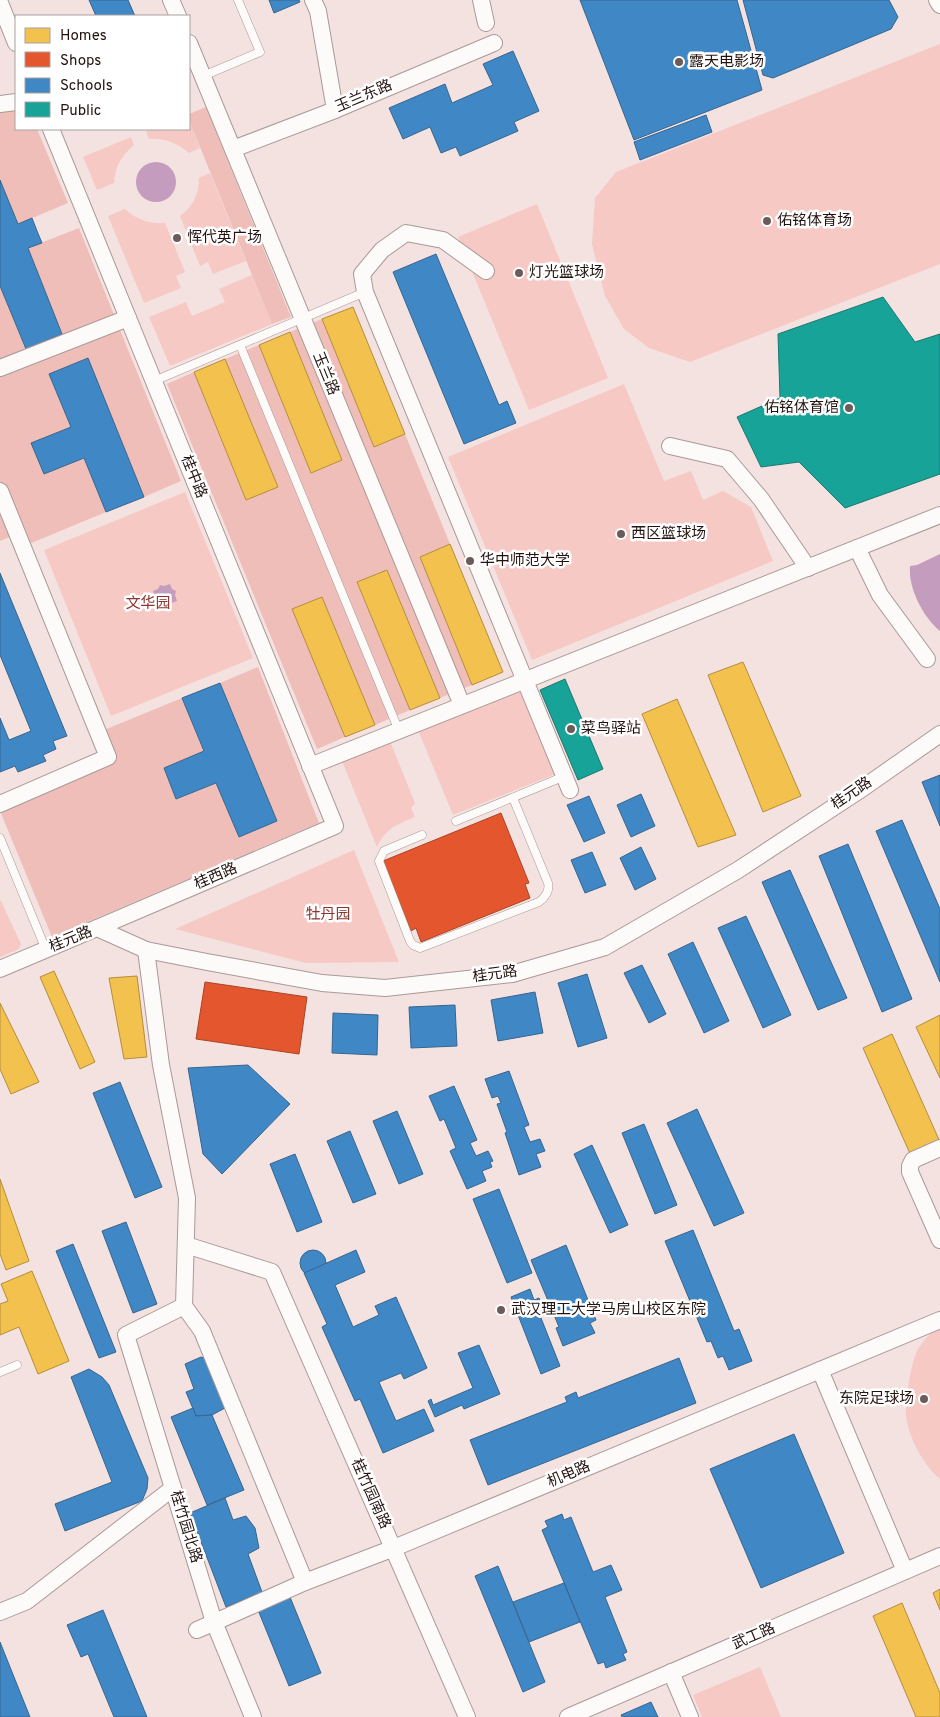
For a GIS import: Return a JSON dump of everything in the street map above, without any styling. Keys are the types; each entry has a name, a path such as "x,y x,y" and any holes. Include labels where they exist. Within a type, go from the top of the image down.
{"street":[{"path":"171,0 178,15"},
{"path":"313,0 318,11 335,110"},
{"path":"481,0 486,23"},
{"path":"937,0 940,5"},
{"path":"0,3 15,40"},
{"name":"玉兰东路","path":"233,149 335,110 494,43"},
{"name":"玉兰路","path":"190,46 462,705"},
{"path":"0,104 15,102"},
{"name":"桂中路","path":"51,130 335,826"},
{"path":"486,271 443,240 406,233 382,250 362,274 365,292 567,783"},
{"path":"0,368 128,318"},
{"path":"670,446 727,459 761,499 808,568"},
{"path":"0,491 108,757 0,804"},
{"path":"310,766 940,515"},
{"path":"857,548 880,595 927,659"},
{"name":"桂元路","path":"0,969 97,928 146,950 322,983 385,988 512,974 605,947 738,870 863,788 940,734"},
{"name":"桂西路","path":"97,928 335,826"},
{"path":"146,950 161,1065 187,1198 184,1306 202,1330 305,1582"},
{"path":"940,1148 913,1160 910,1166 910,1172 940,1240"},
{"name":"桂竹园南路","path":"186,1245 272,1272 467,1717"},
{"name":"桂竹园北路","path":"184,1306 126,1335 214,1622 253,1717"},
{"name":"机电路","path":"198,1630 305,1582 394,1548 940,1320"},
{"path":"820,1370 905,1571"},
{"path":"0,1612 27,1601 173,1488"},
{"name":"武工路","path":"568,1717 940,1556"},
{"path":"671,1672 690,1717"}],"lane":[{"path":"202,76 260,52 238,0"},
{"path":"154,380 365,292"},
{"path":"240,344 399,731"},
{"path":"456,821 512,798 567,783"},
{"path":"422,835 384,851 379,861 410,941 413,945 420,948 530,905 543,898 549,889 512,798"},
{"path":"0,838 46,950"},
{"path":"0,1372 17,1365"}],"green space":[{"name":"佑铭体育场","path":"940,44 940,264 690,362 649,348 624,329 605,296 592,244 595,198 616,172"},
{"path":"190,123 200,148 189,153 180,146 170,142 160,139 149,139 146,131 190,130"},
{"path":"131,137 134,145 120,162 114,183 97,190 83,157"},
{"path":"210,173 246,261 213,274 208,262 200,266 180,216 194,200 199,178"},
{"name":"灯光篮球场","path":"537,204 608,378 529,410 458,237"},
{"path":"125,209 134,216 144,220 154,223 165,223 185,272 176,276 181,288 144,303 108,216"},
{"path":"252,275 272,324 170,366 149,317 186,302 192,316 225,302 219,289"},
{"name":"西区篮球场","path":"624,384 664,481 691,471 703,500 723,491 751,507 773,561 532,660 448,457"},
{"name":"文华园","path":"185,492 253,658 111,716 44,550"},
{"path":"523,687 558,773 453,815 418,730"},
{"path":"390,741 415,803 411,808 415,817 402,822 388,831 377,847 342,761"},
{"name":"牡丹园","path":"354,850 399,962 306,963 175,929"},
{"path":"0,899 21,944 19,949 0,957"},
{"name":"东院足球场","path":"940,1327 940,1479 923,1459 910,1433 906,1416 906,1401 915,1355 925,1339"},
{"path":"760,1667 781,1717 702,1717 693,1695"}],"shaded area":[{"path":"15,105 15,130 37,130 68,203 18,224 0,180 0,107"},
{"path":"206,107 291,317 272,324 190,122 190,114"},
{"path":"152,162 160,162 167,165 173,171 176,182 173,193 167,199 160,202 152,202 145,199 139,193 136,186 136,178 139,171 145,165"},
{"path":"79,228 181,481 144,497 87,358 49,374 71,427 31,443 44,474 84,458 106,512 29,544 24,531 0,541 0,286 25,348 62,334 28,248"},
{"path":"322,319 374,447 405,434 450,544 420,557 472,685 440,698 387,570 357,583 410,710 375,725 293,610 345,737 317,749 167,384 194,372 246,500 225,359 259,345 311,473 342,460 290,332"},
{"path":"940,554 940,631 928,618 918,602 911,583 910,566 917,565"},
{"path":"170,584 172,589 176,591 177,601 171,603 168,608 165,606 160,608 157,602 153,600 155,596 153,591 158,589 160,585"},
{"path":"258,667 319,823 52,937 0,811 116,761 104,730 182,698 204,751 164,768 176,799 216,783 239,837 277,821 220,683"}],"building: Homes":[{"path":"353,307 405,434 374,447 322,319"},
{"path":"290,332 342,460 311,473 259,345"},
{"path":"225,359 278,487 246,500 194,372"},
{"path":"450,544 503,672 472,685 420,557"},
{"path":"387,570 440,698 410,710 357,582"},
{"path":"322,597 375,725 345,737 292,609"},
{"path":"743,662 801,796 763,812 708,675"},
{"path":"677,699 736,835 698,847 642,714"},
{"path":"54,971 95,1062 80,1069 40,977"},
{"path":"137,976 147,1057 124,1059 109,978"},
{"path":"0,1003 39,1082 11,1094 0,1069"},
{"path":"940,1015 940,1078 916,1027"},
{"path":"892,1034 940,1142 912,1158 863,1048"},
{"path":"0,1179 29,1261 6,1270 0,1254"},
{"path":"32,1271 69,1361 38,1374 19,1327 0,1335 0,1304 8,1301 1,1284"},
{"path":"940,1589 940,1610 933,1593"},
{"path":"902,1603 940,1693 940,1717 916,1717 873,1616"}],"building: Shops":[{"path":"501,813 529,883 525,884 530,898 421,942 416,928 411,931 383,861"},
{"path":"205,982 307,997 299,1054 196,1039"}],"building: Schools":[{"path":"89,0 128,0 135,15 96,15"},
{"path":"269,0 299,0 300,2 274,13"},
{"name":"露天电影场","path":"580,0 737,0 762,90 634,140"},
{"path":"743,0 889,0 898,17 891,29 773,78 763,75"},
{"path":"513,51 539,111 514,122 518,131 460,156 456,147 441,153 430,127 403,139 389,108 445,84 452,103 493,85 483,64"},
{"path":"706,115 712,132 640,160 634,142"},
{"path":"0,180 18,224 32,218 42,243 28,248 62,334 26,349 0,286"},
{"path":"436,254 499,405 507,401 516,423 464,444 393,272"},
{"path":"88,358 144,497 106,512 84,458 44,474 31,443 71,427 49,374"},
{"path":"0,573 67,736 53,741 56,749 43,755 46,761 18,772 15,766 0,772 0,718 9,740 31,731 0,655"},
{"path":"220,683 277,821 239,837 216,783 176,799 164,768 204,751 182,698"},
{"path":"940,775 940,826 922,782"},
{"path":"641,794 655,826 631,837 617,805"},
{"path":"589,796 605,833 584,842 567,805"},
{"path":"902,820 940,909 940,982 876,831"},
{"path":"848,844 912,999 882,1012 819,856"},
{"path":"641,847 656,879 635,890 620,858"},
{"path":"592,852 606,885 585,893 571,860"},
{"path":"790,870 847,998 818,1010 762,882"},
{"path":"746,916 791,1015 763,1028 718,928"},
{"path":"693,942 729,1021 704,1033 668,954"},
{"path":"642,965 666,1014 649,1023 624,973"},
{"path":"587,974 607,1038 578,1047 558,983"},
{"path":"535,992 543,1033 498,1041 491,1000"},
{"path":"455,1005 457,1046 411,1048 409,1007"},
{"path":"333,1013 378,1015 377,1055 332,1053"},
{"path":"248,1065 290,1104 222,1174 203,1154 188,1068"},
{"path":"509,1071 529,1125 524,1127 530,1142 540,1139 545,1151 536,1154 541,1167 519,1175 497,1104 501,1103 498,1096 492,1098 485,1079"},
{"path":"120,1082 162,1187 135,1198 93,1093"},
{"path":"454,1086 477,1140 470,1143 476,1156 488,1151 493,1161 490,1162 492,1167 482,1171 486,1181 467,1189 450,1151 456,1148 444,1119 440,1121 429,1096"},
{"path":"697,1109 744,1213 714,1226 667,1123"},
{"path":"397,1111 423,1174 399,1184 373,1121"},
{"path":"644,1124 677,1205 655,1214 622,1133"},
{"path":"350,1131 376,1194 353,1203 327,1141"},
{"path":"592,1145 628,1225 610,1233 574,1154"},
{"path":"295,1154 322,1222 297,1232 270,1164"},
{"path":"499,1189 532,1273 507,1283 473,1199"},
{"path":"126,1222 157,1304 133,1313 102,1231"},
{"path":"693,1230 734,1331 739,1329 752,1361 729,1370 723,1356 718,1358 711,1341 707,1342 665,1241"},
{"path":"73,1244 116,1352 99,1358 56,1251"},
{"path":"566,1245 596,1320 590,1323 595,1333 563,1346 556,1328 559,1327 531,1260"},
{"path":"313,1250 322,1254 326,1263 322,1272 313,1276 304,1272 300,1263 304,1254"},
{"path":"356,1250 365,1272 335,1285 353,1327 379,1315 375,1306 396,1297 427,1368 404,1379 401,1373 379,1382 396,1421 424,1409 434,1431 383,1453 360,1399 355,1401 322,1327 327,1324 304,1273"},
{"path":"530,1289 534,1300 539,1298 544,1311 539,1313 560,1366 541,1374 511,1297"},
{"path":"479,1345 500,1394 464,1409 462,1405 435,1417 428,1401 431,1399 433,1405 473,1388 458,1353"},
{"path":"201,1357 207,1359 225,1408 212,1415 196,1416 186,1392 194,1389 185,1364"},
{"path":"679,1358 696,1403 488,1485 470,1440 567,1402 565,1397 576,1392 578,1398"},
{"path":"89,1369 102,1377 109,1385 148,1478 147,1489 142,1501 65,1531 55,1504 112,1482 71,1377"},
{"path":"193,1408 196,1416 212,1415 244,1490 207,1505 171,1417"},
{"path":"794,1434 844,1553 761,1588 710,1469"},
{"path":"225,1498 233,1520 246,1516 255,1528 259,1548 248,1554 262,1592 226,1607 190,1513"},
{"path":"562,1514 564,1520 571,1517 593,1572 611,1565 622,1590 605,1597 627,1652 623,1654 626,1660 606,1668 604,1662 598,1664 542,1530 548,1527 545,1521"},
{"path":"498,1566 545,1682 523,1692 475,1576"},
{"path":"564,1583 580,1622 529,1642 513,1602"},
{"path":"290,1597 321,1673 289,1686 258,1610"},
{"path":"103,1610 147,1717 114,1717 88,1654 81,1657 67,1625"},
{"path":"0,1642 30,1717 0,1717"},
{"path":"651,1702 658,1717 622,1717 621,1715"}],"building: Public":[{"name":"佑铭体育馆","path":"883,297 915,342 940,334 940,474 845,508 799,462 761,467 737,417 780,398 778,334"},
{"name":"菜鸟驿站","path":"565,679 603,769 578,780 540,690"}],"place":[{"name":"露天电影场","path":"679,62"},
{"name":"佑铭体育场","path":"767,221"},
{"name":"恽代英广场","path":"177,238"},
{"name":"灯光篮球场","path":"519,273"},
{"name":"佑铭体育馆","path":"849,408"},
{"name":"西区篮球场","path":"621,534"},
{"name":"华中师范大学","path":"470,561"},
{"name":"菜鸟驿站","path":"571,729"},
{"name":"武汉理工大学马房山校区东院","path":"501,1310"},
{"name":"东院足球场","path":"924,1399"}]}
